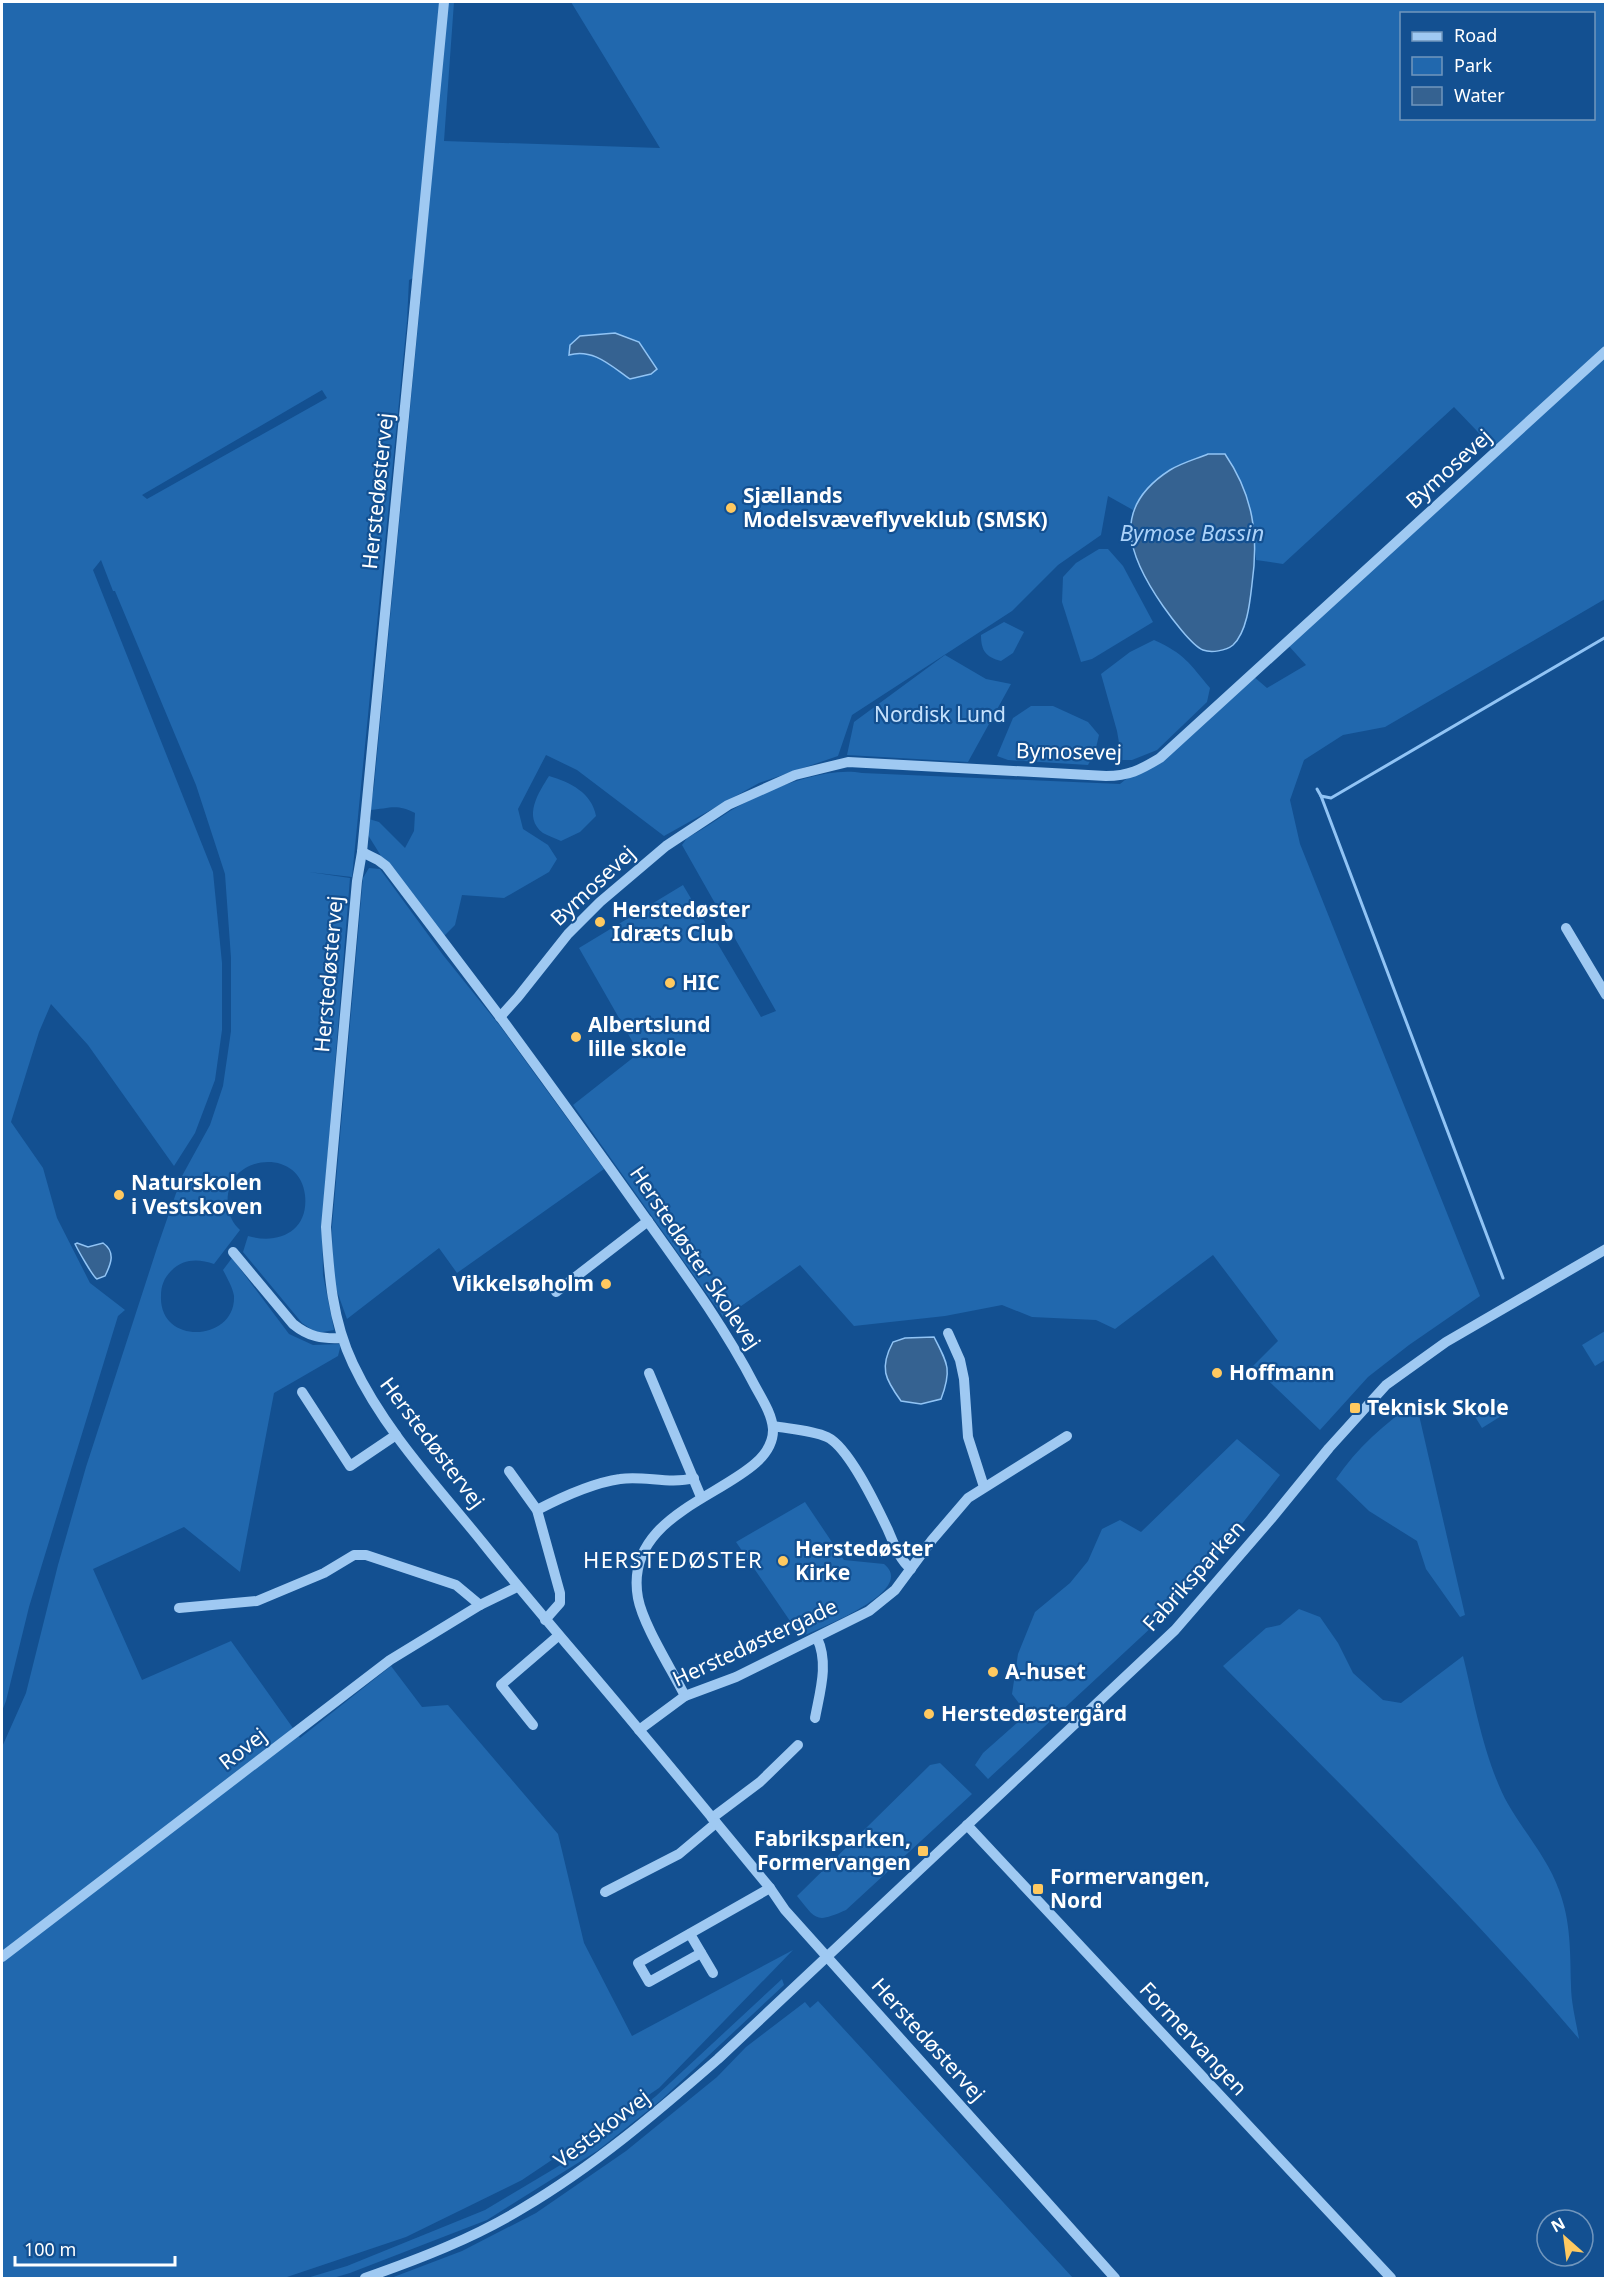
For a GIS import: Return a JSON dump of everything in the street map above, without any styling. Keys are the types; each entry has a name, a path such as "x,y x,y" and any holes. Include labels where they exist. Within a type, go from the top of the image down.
{"street":[{"name":"Herstedøstervej","path":"444,2 362,852 356,893 326,1227 329,1278 336,1320 353,1364 372,1400 396,1435 518,1587 714,1820 786,1910 1115,2278"},
{"name":"Bymosevej","path":"500,1017 519,997 568,934 600,902 666,846 728,805 795,776 848,762 1106,776 1124,776 1141,770 1160,758 1605,351"},
{"name":"Herstedøster Skolevej","path":"362,852 386,866 500,1017 648,1221 736,1348 768,1411 773,1426"},
{"path":"1566,928 1605,995"},
{"path":"556,1292 648,1221"},
{"name":"Fabriksparken","path":"827,1956 1175,1630 1329,1448 1386,1385 1446,1342 1605,1249"},
{"path":"233,1252 293,1324 305,1334 326,1339 342,1338"},
{"path":"948,1333 960,1360 964,1379 968,1437 984,1487"},
{"path":"649,1373 701,1497"},
{"path":"302,1392 350,1466 396,1435"},
{"path":"685,1696 643,1614 638,1599 639,1567 652,1538 663,1526 701,1497 762,1458 768,1448 773,1426 826,1437 841,1448 880,1514 903,1563 911,1569"},
{"name":"Herstedøstergade","path":"639,1730 685,1696 736,1677 869,1611 895,1590 952,1514 968,1498 1067,1436"},
{"path":"509,1471 537,1510 560,1593 560,1603 545,1620"},
{"path":"537,1510 560,1498 621,1478 682,1481 694,1478"},
{"path":"178,1608 257,1601 324,1573 354,1555 366,1555 456,1585 480,1605"},
{"name":"Rovej","path":"2,1957 390,1660 480,1605 518,1587"},
{"path":"533,1725 501,1685 558,1636"},
{"path":"816,1718 824,1661 823,1650 817,1638"},
{"path":"604,1892 679,1854 798,1745"},
{"name":"Formervangen","path":"967,1825 1391,2278"},
{"path":"701,1953 649,1982 638,1963 770,1888"},
{"path":"690,1934 713,1973"},
{"name":"Vestskovvej","path":"365,2278 415,2260 465,2238 521,2210 573,2177 654,2116 827,1956"}],"green space":[{"path":"2,2 454,2 444,141 660,148 571,2 1605,2 1605,599 1385,727 1343,735 1304,760 1290,800 1300,844 1480,1296 1409,1345 1368,1377 1320,1430 1253,1366 1278,1341 1213,1255 1115,1329 1096,1320 1032,1317 1002,1305 945,1316 854,1326 800,1265 724,1318 573,1105 639,1053 579,948 683,885 761,1017 776,1011 682,845 687,838 730,811 776,788 830,773 1120,784 1253,676 1267,688 1306,665 1288,645 1499,454 1454,407 1283,564 1256,560 1253,520 1146,490 1133,510 1108,496 1101,535 1058,565 1012,611 852,715 838,756 759,783 664,836 577,770 546,755 518,809 523,829 548,845 557,859 549,872 504,898 462,895 455,925 443,937 386,864 368,835 369,819 379,822 405,848 414,831 415,813 397,807 369,810 374,787 423,273 409,280 407,321 352,877 309,872 350,878 322,1227 323,1275 334,1330 317,1333 302,1323 243,1252 248,1236 271,1238 281,1236 297,1226 302,1218 305,1195 300,1179 290,1168 277,1163 262,1162 248,1166 237,1175 229,1189 228,1206 235,1225 240,1230 214,1264 192,1261 181,1264 165,1279 161,1292 164,1312 172,1324 184,1330 198,1332 211,1329 223,1322 231,1311 234,1296 223,1270 232,1258 289,1334 313,1345 341,1344 338,1356 274,1393 240,1572 184,1527 93,1569 142,1680 231,1641 300,1738 391,1666 422,1707 448,1705 558,1834 584,1943 632,2036 793,1950 659,2088 522,2180 406,2237 284,2278 2,2278 2,1747 26,1693 58,1565 86,1467 157,1248 182,1176 210,1125 223,1086 231,1031 231,958 225,874 196,785 101,560 93,570 213,872 222,963 222,1030 215,1080 195,1133 174,1166 88,1045 51,1004 39,1032 11,1122 43,1168 57,1218 90,1283 125,1310 118,1316 29,1607 2,1711","holes":["322,390 327,398 147,499 142,495"]},
{"path":"1099,549 1108,549 1123,566 1153,622 1092,659 1081,662 1062,602 1063,577 1076,563"},
{"name":"Nordisk Lund","path":"1004,622 1024,632 1013,653 1001,661 985,653 981,635"},
{"path":"1154,640 1180,655 1197,672 1210,688 1207,702 1157,750 1132,760 1122,760 1117,731 1101,674 1130,652"},
{"name":"Nordisk Lund","path":"945,655 986,679 1011,684 968,762 847,755 854,722"},
{"name":"Nordisk Lund","path":"1031,706 1053,706 1088,722 1099,735 1095,752 1088,765 1008,760 997,756 1013,718"},
{"path":"549,776 572,785 585,795 594,808 596,816 580,832 561,841 543,833 534,820 534,804"},
{"path":"369,868 380,869 443,955 500,1026 604,1169 457,1273 439,1248 347,1319 333,1280 332,1227 363,878"},
{"path":"1605,1331 1605,1360 1595,1366 1582,1345"},
{"path":"1498,1400 1506,1413 1482,1428 1474,1415"},
{"path":"1416,1402 1465,1615 1460,1617 1426,1569 1417,1541 1369,1511 1336,1479 1372,1437"},
{"path":"1237,1439 1280,1475 1210,1565 1168,1612 988,1779 975,1765 983,1753 1027,1714 1012,1694 1018,1654 1035,1612 1070,1583 1088,1561 1102,1529 1120,1520 1141,1532"},
{"path":"805,1502 844,1560 884,1564 891,1575 888,1586 877,1597 844,1617 801,1637 736,1542"},
{"path":"1299,1609 1320,1617 1338,1643 1353,1673 1383,1700 1401,1703 1463,1656 1481,1732 1500,1788 1514,1814 1549,1867 1563,1902 1569,1937 1572,1998 1579,2039 1537,1990 1449,1896 1223,1666 1266,1628 1280,1625"},
{"path":"940,1763 972,1794 846,1910 823,1918 813,1915 797,1896 930,1765"},
{"path":"782,1979 784,1985 660,2101 597,2151 487,2220 350,2273 333,2278 307,2278 347,2266 485,2210 594,2145 656,2096"},
{"path":"818,2001 1073,2278 391,2278 462,2251 536,2213 626,2151 717,2077 746,2047 805,2002 810,2008"}],"water":[{"path":"615,333 639,342 657,369 651,374 630,379 594,356 578,353 569,355 570,345 580,336"},
{"name":"Bymose Bassin","path":"1208,454 1225,454 1242,485 1252,516 1255,549 1250,599 1242,633 1230,647 1214,651 1203,650 1193,643 1163,606 1141,570 1134,552 1131,534 1132,517 1138,501 1151,485 1170,470"},
{"path":"103,1243 110,1250 111,1258 105,1276 97,1279 95,1277 75,1244 88,1247"},
{"path":"934,1337 947,1367 947,1381 941,1399 921,1404 901,1401 888,1380 885,1366 893,1342 905,1338"}],"waterway":[{"path":"1503,1278 1321,796 1331,798 1606,637"},
{"path":"1317,789 1321,796"}],"place":[{"name":"Sjællands Modelsvæveflyveklub (SMSK)","path":"731,508"},
{"name":"Herstedøster Idræts Club","path":"600,922"},
{"name":"HIC","path":"670,983"},
{"name":"Albertslund lille skole","path":"576,1037"},
{"name":"Naturskolen i Vestskoven","path":"119,1195"},
{"name":"Vikkelsøholm","path":"606,1284"},
{"name":"Hoffmann","path":"1217,1373"},
{"name":"Teknisk Skole","path":"1355,1408"},
{"name":"Herstedøster Kirke","path":"783,1561"},
{"name":"A-huset","path":"993,1672"},
{"name":"Herstedøstergård","path":"929,1714"},
{"name":"Fabriksparken, Formervangen","path":"923,1851"},
{"name":"Formervangen, Nord","path":"1038,1889"}],"district":[{"name":"HERSTEDØSTER","path":"673,1560"}]}
